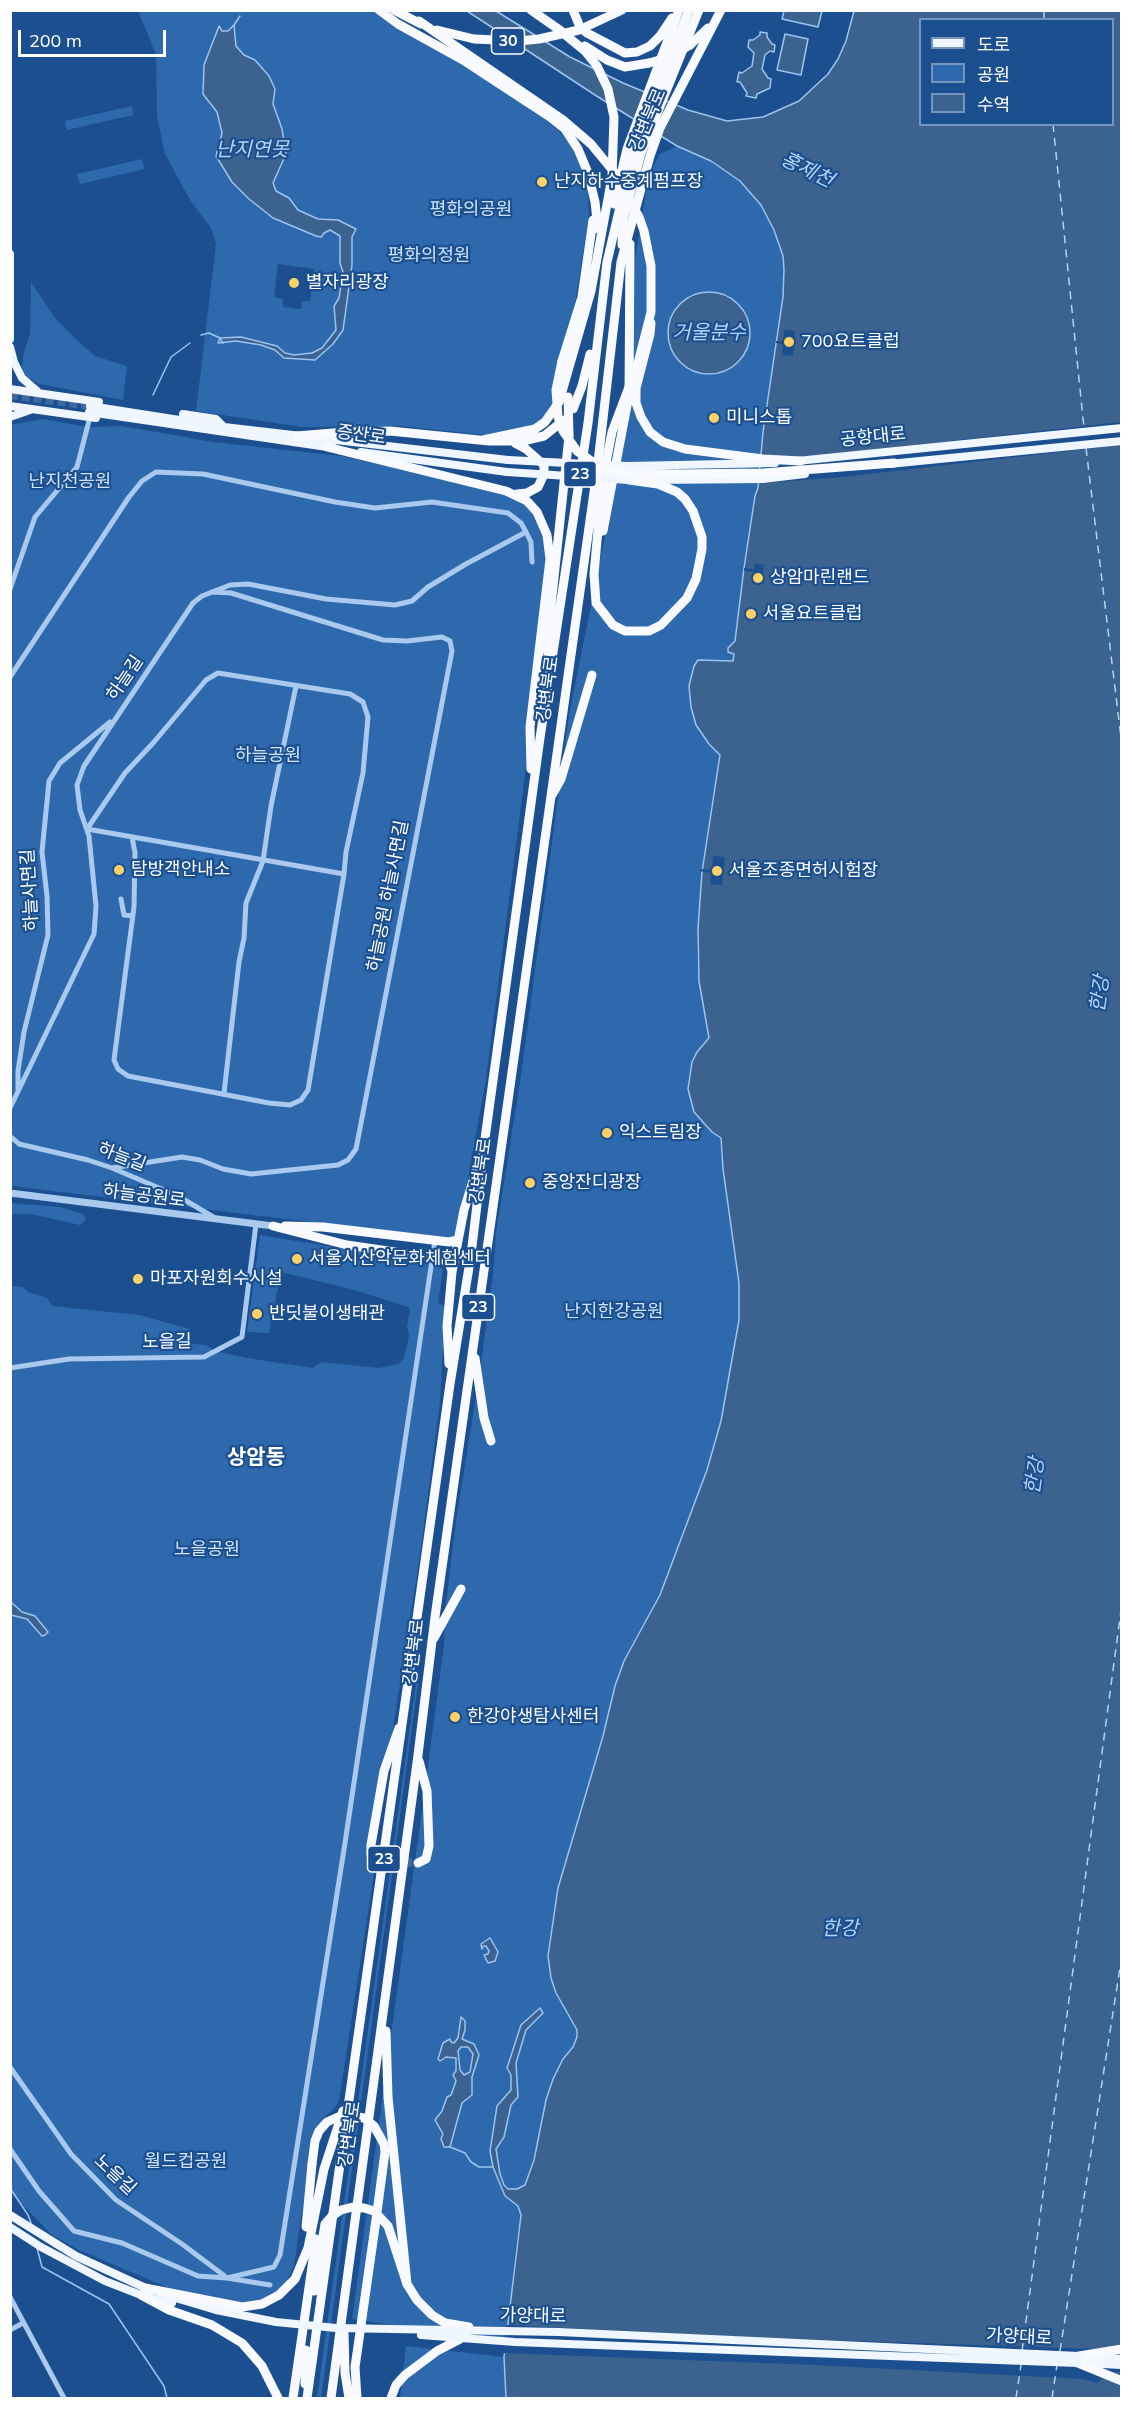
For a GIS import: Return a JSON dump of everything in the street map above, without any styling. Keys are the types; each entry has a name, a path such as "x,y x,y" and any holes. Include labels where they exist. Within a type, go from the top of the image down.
{"highway":[{"path":"380,10 398,24 463,60 565,129 578,149 592,187 603,242"},
{"name":"30","path":"394,10 429,27 451,34 500,41 562,35 599,22 622,10"},
{"path":"403,10 563,120 591,144 627,192 644,231 651,266 650,334 636,388 636,403 641,417 651,432 663,442 685,449 763,459 801,461"},
{"path":"531,10 607,60 625,67 670,57 690,45 715,21"},
{"path":"573,10 580,27 587,33 616,51 625,53 637,52 650,46 678,10"},
{"path":"603,242 638,152 665,70 678,10"},
{"name":"강변북로","path":"665,70 689,10"},
{"path":"621,262 623,220 638,152 665,70 699,10"},
{"name":"강변북로","path":"307,2397 450,1384 471,1255 548,684 588,423 598,320 605,276 621,198 638,152 660,128 719,10"},
{"path":"557,28 585,51 597,66 608,89 614,117 612,177 603,242 591,291 567,360 558,378 555,403 562,431 585,458 612,471 624,473 752,473 894,463"},
{"name":"강변북로","path":"331,2398 418,1755 431,1642 597,471 621,262 630,228 638,152"},
{"path":"483,440 535,429 545,422 559,402 582,297 593,220 592,187"},
{"path":"596,566 629,395 630,228"},
{"name":"강변북로","path":"603,242 605,276"},
{"path":"579,590 590,568 612,432 638,363 651,312"},
{"path":"573,409 582,386 598,320"},
{"path":"548,684 548,634 569,435 567,360"},
{"path":"297,436 390,431 483,440 523,441 544,436 564,420"},
{"path":"327,447 506,491 521,494 533,491 544,474 544,465 526,449 510,441"},
{"path":"599,519 593,592 596,603 613,626 625,631 649,631 661,625 687,598 696,579 702,549 699,523 685,499 677,492 658,484 629,480"},
{"path":"506,491 519,495 537,512 547,535 550,559 530,727 532,798"},
{"path":"550,800 561,779 592,675"},
{"path":"450,1384 447,1326 452,1272 464,1210 484,1146"},
{"path":"273,1226 321,1226 449,1242 458,1240"},
{"path":"273,1226 347,1245 442,1259 449,1263 452,1272"},
{"path":"320,1239 318,1231 321,1226"},
{"path":"473,1344 484,1418 491,1441"},
{"path":"431,1642 461,1589"},
{"path":"374,1857 371,1854 371,1845 384,1771 406,1708"},
{"path":"418,1755 427,1791 429,1846 426,1858 418,1863"},
{"path":"385,2004 388,2095 407,2284"},
{"path":"143,2292 249,2307 274,2299 295,2279 308,2248 327,2162 352,2081"},
{"path":"299,2269 315,2141 319,2131 327,2122 338,2117 364,2118 374,2126 386,2151 355,2367 357,2398"},
{"path":"293,2398 327,2162"},
{"path":"307,2397 303,2377 314,2291 326,2224 341,2210 364,2208 374,2211 388,2226 407,2284 423,2307 445,2323 515,2332"},
{"path":"143,2292 169,2310 212,2325 242,2343 262,2366 278,2398"},
{"path":"344,2302 345,2373 349,2398"},
{"path":"389,2398 396,2385 422,2362 460,2339"},
{"path":"1078,2360 1122,2349"},
{"path":"1078,2360 1122,2381"}],"main road":[{"path":"10,254 10,346 14,362 22,378 41,394"},
{"path":"10,389 216,419 224,430"},
{"name":"증산로","path":"10,406 37,410 90,412 507,472 629,480"},
{"path":"10,417 37,410"},
{"name":"공항대로","path":"627,466 801,461 1122,428"},
{"name":"증산로","path":"224,430 508,460 627,466"},
{"name":"공항대로","path":"629,480 763,479 894,463 1122,441"},
{"name":"가양대로","path":"10,2215 76,2256 143,2292 228,2313 295,2324 336,2328 877,2345 1078,2360"},
{"name":"가양대로","path":"10,2228 80,2268 143,2292 215,2315 274,2327 460,2339 1078,2360"},
{"path":"1078,2360 1122,2359"},
{"path":"1078,2360 1122,2365"}],"street":[{"path":"10,589 35,517 77,467 90,412"},
{"path":"10,677 129,497 142,481 156,472 203,474 335,502 375,508 432,502 508,513 521,523 531,542 532,562"},
{"name":"하늘길","path":"10,1108 94,934 96,906 87,829 80,810 77,785 84,766 193,603 230,585 248,584 326,599 395,605 412,601 429,587 466,564 526,532"},
{"name":"하늘공원 하늘사면길","path":"112,1168 182,1157 200,1160 223,1169 251,1174 338,1165 348,1160 356,1149 452,651 450,641 442,637 407,641 383,640 231,593 212,592"},
{"path":"132,837 135,853 133,916 114,1060 118,1069 128,1076 290,1105 301,1100 308,1090 344,874 346,852 363,773 367,708 357,697 350,694 227,673 211,676 125,773 87,829 344,874"},
{"path":"224,1093 239,962 244,938 246,903 263,861 271,806 296,686"},
{"name":"하늘사면길","path":"18,1091 18,1071 24,1032 48,935 47,896 42,852 49,781 60,763 118,715"},
{"path":"121,899 124,915 133,916"},
{"name":"하늘길","path":"10,1136 19,1144 112,1168 178,1196 219,1220"},
{"name":"하늘공원로","path":"10,1193 273,1226"},
{"name":"노을길","path":"10,1368 69,1359 204,1357 242,1337 256,1224"},
{"path":"227,2278 274,2267 280,2255 345,1843 435,1239"},
{"name":"노을길","path":"10,2067 71,2154 116,2200 182,2244 227,2278"},
{"path":"10,2149 39,2191 74,2231 122,2243 198,2276 270,2285"},
{"path":"10,2298 64,2398"},
{"path":"10,2330 23,2323"}],"green space":[{"name":"평화의공원","path":"138,11 373,11 496,85 562,134 573,148 581,164 587,184 589,215 574,310 550,413 533,427 485,435 400,426 302,427 196,411 216,244 211,228 190,200 165,154 157,116 156,54","holes":["219,26 222,32 234,26 236,46 244,55 255,60 275,89 273,104 282,129 286,154 273,183 276,191 289,198 298,210 318,220 326,218 352,237 352,265 343,330 309,361 300,358 284,358 275,350 261,345 236,341 218,342 220,338 241,337 276,346 285,353 294,355 312,353 322,348 336,330 334,306 339,298 343,271 340,263 340,236 330,230 321,237 295,228 218,153 222,133 221,122 217,112 203,94","278,264 314,269 310,301 302,301 301,309 283,307 283,299 274,297"]},
{"path":"132,106 133,115 67,130 65,121"},
{"name":"난지한강공원","path":"677,146 711,161 740,181 761,205 774,230 783,256 784,269 783,297 763,432 758,488 744,568 735,641 728,648 728,652 734,654 733,661 698,660 694,666 689,686 696,725 709,744 720,754 702,872 697,951 699,981 712,1050 723,1169 739,1283 739,1320 721,1421 707,1470 660,1595 624,1661 615,1686 603,1736 558,1888 548,1956 556,1993 577,2030 577,2037 573,2047 563,2059 525,2185 514,2260 508,2343 352,2319 444,1645 445,1611 456,1521 479,1377 493,1275 496,1233 521,1075 569,715 632,401 634,266 647,185 654,165 660,154"},
{"path":"142,159 145,169 80,184 77,174"},
{"path":"31,282 55,318 95,356 127,366 123,400 40,384 26,377 22,367 30,334"},
{"name":"하늘공원","path":"43,419 87,427 122,426 213,442 341,456 497,490 527,505 540,521 547,537 531,728 486,1079 458,1234 453,1239 11,1186 10,425"},
{"path":"10,1203 60,1207 83,1214 86,1219 80,1225 31,1214 11,1214"},
{"name":"월드컵공원","path":"260,1235 437,1264 443,1269 438,1303 444,1306 445,1310 440,1402 420,1555 375,1828 372,1861 375,1867 339,2101 323,2118 313,2135 294,2266 288,2279 277,2291 263,2299 233,2302 210,2299 166,2287 79,2250 52,2235 11,2193 11,1286 23,1287 28,1292 47,1298 52,1306 139,1315 190,1329 192,1344 206,1345 215,1351 247,1358 313,1368 321,1362 379,1368 398,1364 404,1358 409,1336 407,1326 410,1311 408,1307 351,1289 281,1272 269,1333 247,1332"},
{"path":"417,1676 419,1676 321,2398 317,2398"},
{"path":"406,2346 504,2357 506,2398 400,2398"}],"water":[{"name":"한강","path":"467,11 496,11 570,57 623,83 688,110 727,121 763,117 799,101 828,74 838,59 846,41 854,11 1121,11 1121,2398 506,2398 504,2357 521,2215 518,2206 505,2196 493,2167 490,2151 497,2106 511,2090 511,2075 507,2068 521,2025 540,2008 543,2013 526,2030 516,2063 518,2097 511,2105 504,2137 496,2149 504,2185 508,2189 517,2189 525,2185 534,2160 546,2100 553,2079 577,2037 577,2030 556,1993 548,1956 558,1888 603,1736 615,1686 624,1661 660,1595 707,1470 721,1421 739,1320 739,1283 723,1169 721,1138 712,1132 694,1112 688,1089 692,1062 709,1038 699,981 698,929 702,872 720,755 696,725 689,686 694,666 698,660 733,661 734,654 728,652 728,648 735,641 744,568 758,488 763,432 783,297 784,269 783,256 774,230 761,205 740,181 711,161 677,146"},
{"path":"784,11 822,11 818,27 782,19"},
{"name":"난지연못","path":"234,25 236,46 244,55 255,60 269,76 275,89 273,104 282,129 286,154 273,183 276,191 289,198 298,210 318,219 338,220 356,229 352,237 352,265 343,330 333,344 315,360 284,358 275,350 261,345 236,341 218,343 220,338 241,337 277,346 285,353 294,355 312,353 322,348 336,330 334,306 339,298 343,272 340,263 340,236 330,230 321,237 316,236 273,218 232,182 216,156 222,133 217,112 203,94 204,65 219,26 222,31 228,31"},
{"path":"760,32 767,33 767,37 775,45 774,52 770,51 765,55 762,69 771,79 770,88 757,94 756,98 746,96 747,93 740,82 737,82 739,72 742,73 752,66 754,53 748,47 749,40 760,35"},
{"path":"785,34 808,39 801,75 777,70"},
{"name":"거울분수","path":"709,292 725,295 738,304 747,317 750,333 747,349 738,362 725,371 709,374 693,371 680,362 671,349 668,333 671,317 680,304 693,295"},
{"path":"11,1602 22,1612 35,1616 48,1632 42,1636 27,1619 11,1615"},
{"path":"490,1938 498,1952 495,1961 488,1963 484,1955 489,1951 486,1946 482,1949 481,1944"},
{"path":"461,2017 465,2021 462,2039 474,2044 479,2055 472,2077 472,2095 462,2103 450,2147 444,2147 441,2139 443,2134 435,2120 442,2111 447,2097 451,2095 456,2081 453,2075 456,2071 456,2058 446,2057 440,2061 438,2059 443,2043 450,2039 454,2043 458,2038","holes":["461,2047 468,2047 473,2054 470,2072 464,2075 460,2070 458,2051"]}],"pier":[{"name":"700요트클럽","path":"784,330 795,331 793,356 782,355 783,344 776,343 776,341 783,341"},
{"path":"1121,422 1121,445 842,477 764,483 763,456 815,456"},
{"name":"상암마린랜드","path":"755,563 764,565 761,585 752,583 754,572 744,571 744,568 754,569"},
{"name":"서울조종면허시험장","path":"713,856 725,857 722,885 710,884 711,873 699,871 700,869 712,870"},
{"path":"507,2325 763,2338 1099,2349 1121,2357 1122,2372 1107,2372 1098,2383 1082,2379 816,2365 502,2353"}],"waterway":[{"path":"234,25 240,16"},
{"path":"201,335 209,333 220,338 223,343"},
{"path":"153,395 171,357 190,343"},
{"path":"450,2147 465,2153 471,2162 479,2167 493,2167"},
{"path":"10,2188 31,2223"},
{"path":"37,2248 42,2267 109,2304 164,2386 167,2398"}],"ferry route":[{"path":"1044,10 1044,18"},
{"path":"1053,126 1084,428"},
{"path":"1086,448 1122,746"},
{"path":"1022,2351 1122,1603"},
{"path":"1060,2351 1122,1955"},
{"path":"1016,2398 1021,2365"},
{"path":"1052,2398 1057,2365"}],"tunnel":[{"path":"10,395 90,406"},
{"path":"377,1858 393,1862 418,1863"}],"place":[{"name":"난지하수중계펌프장","path":"542,182"},
{"name":"별자리광장","path":"294,283"},
{"name":"700요트클럽","path":"789,342"},
{"name":"미니스톱","path":"714,418"},
{"name":"상암마린랜드","path":"758,578"},
{"name":"서울요트클럽","path":"751,614"},
{"name":"탐방객안내소","path":"119,870"},
{"name":"서울조종면허시험장","path":"717,871"},
{"name":"익스트림장","path":"607,1133"},
{"name":"중앙잔디광장","path":"530,1183"},
{"name":"서울시산악문화체험센터","path":"297,1259"},
{"name":"마포자원회수시설","path":"138,1279"},
{"name":"반딧불이생태관","path":"257,1314"},
{"name":"한강야생탐사센터","path":"455,1717"}],"district":[{"name":"상암동","path":"256,1458"}],"water label":[{"name":"홍제천","path":"807,170"}],"park label":[{"name":"평화의정원","path":"429,256"},
{"name":"난지천공원","path":"70,482"},
{"name":"노을공원","path":"207,1550"}]}
